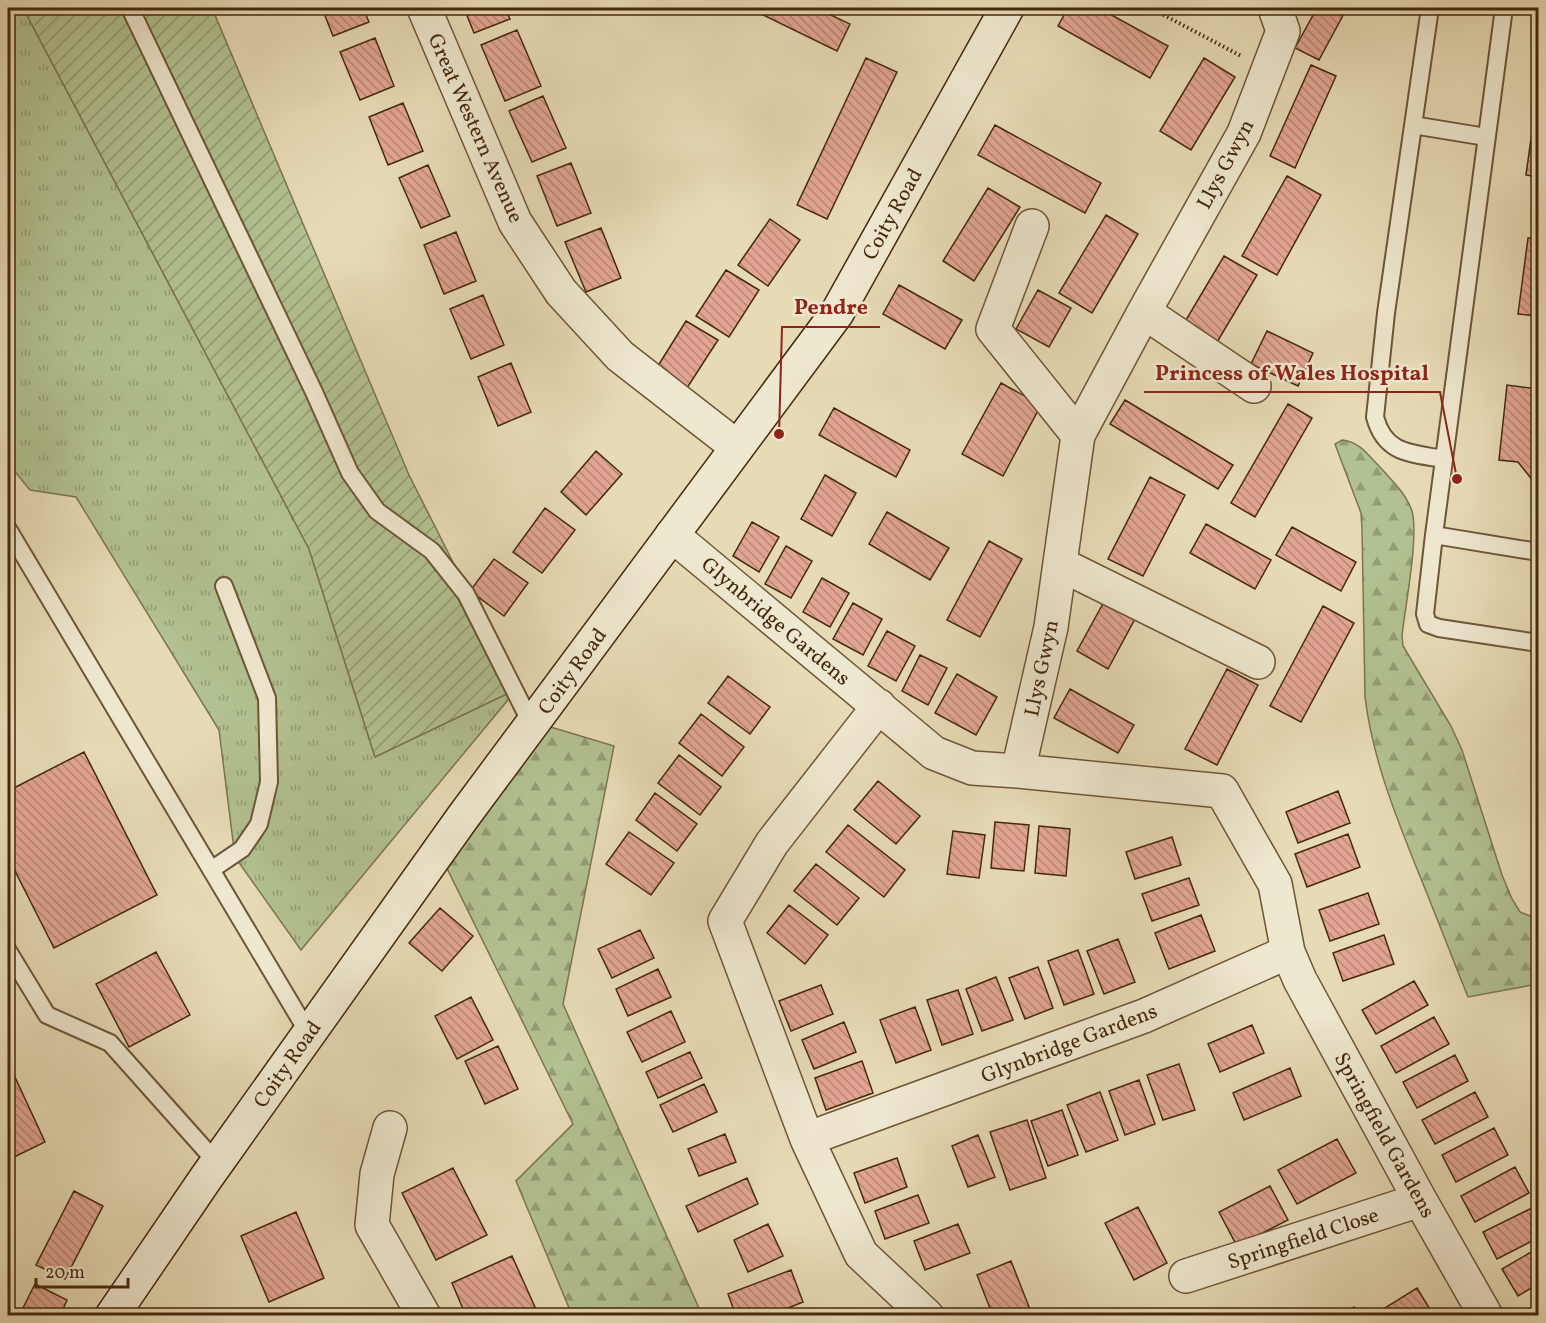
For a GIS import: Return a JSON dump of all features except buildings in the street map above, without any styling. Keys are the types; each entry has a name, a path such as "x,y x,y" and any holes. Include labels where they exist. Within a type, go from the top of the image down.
{"street":[{"name":"Great Western Avenue","path":"424,8 515,222 561,292 620,356 737,447"},
{"name":"Coity Road","path":"112,1316 217,1163 463,817 837,313 1006,8"},
{"name":"Llys Gwyn","path":"1018,771 1051,627 1078,435 1244,133 1283,32 1275,8"},
{"path":"1032,226 993,329 1078,435"},
{"path":"1144,312 1254,386"},
{"name":"Glynbridge Gardens","path":"672,535 934,753 972,768 1222,791 1275,884 1288,952 1143,1016 807,1139"},
{"path":"1059,564 1258,662"},
{"path":"879,706 772,843 725,921 807,1139 861,1254 927,1316"},
{"name":"Springfield Gardens","path":"1288,952 1300,980 1486,1316"},
{"path":"390,1128 376,1174 372,1225 424,1316"},
{"name":"Springfield Close","path":"1186,1276 1420,1200"}],"lane":[{"path":"130,8 314,392 350,473 377,511 432,551 466,594 532,725"},
{"path":"1430,8 1386,313 1375,417 1379,432 1386,442 1411,453 1443,459"},
{"path":"1504,8 1443,459 1425,614 1428,624 1439,628 1539,642"},
{"path":"1413,125 1486,138"},
{"path":"8,529 309,1034"},
{"path":"1434,535 1539,552"},
{"path":"211,870 242,849 259,824 269,782 267,698 224,586"},
{"path":"8,951 47,1015 110,1043 217,1163"}],"path":[{"path":"1162,8 1160,13 1268,71"}],"green space":[{"path":"8,8 23,8 309,549 375,757 517,689 301,950 235,857 219,730 76,497 30,490 8,463"},
{"path":"23,8 212,8 409,475 517,689 375,757 309,549"},
{"path":"1342,440 1354,443 1367,453 1402,493 1412,511 1413,555 1402,636 1403,646 1451,726 1462,750 1502,875 1512,899 1520,912 1538,917 1538,984 1468,997 1391,802 1378,761 1365,697 1361,513 1335,444"},
{"path":"534,722 614,746 563,1004 702,1315 572,1315 516,1181 573,1124 438,850"}],"place":[{"name":"Pendre","path":"779,434"},
{"name":"Princess of Wales Hospital","path":"1457,479"}]}
